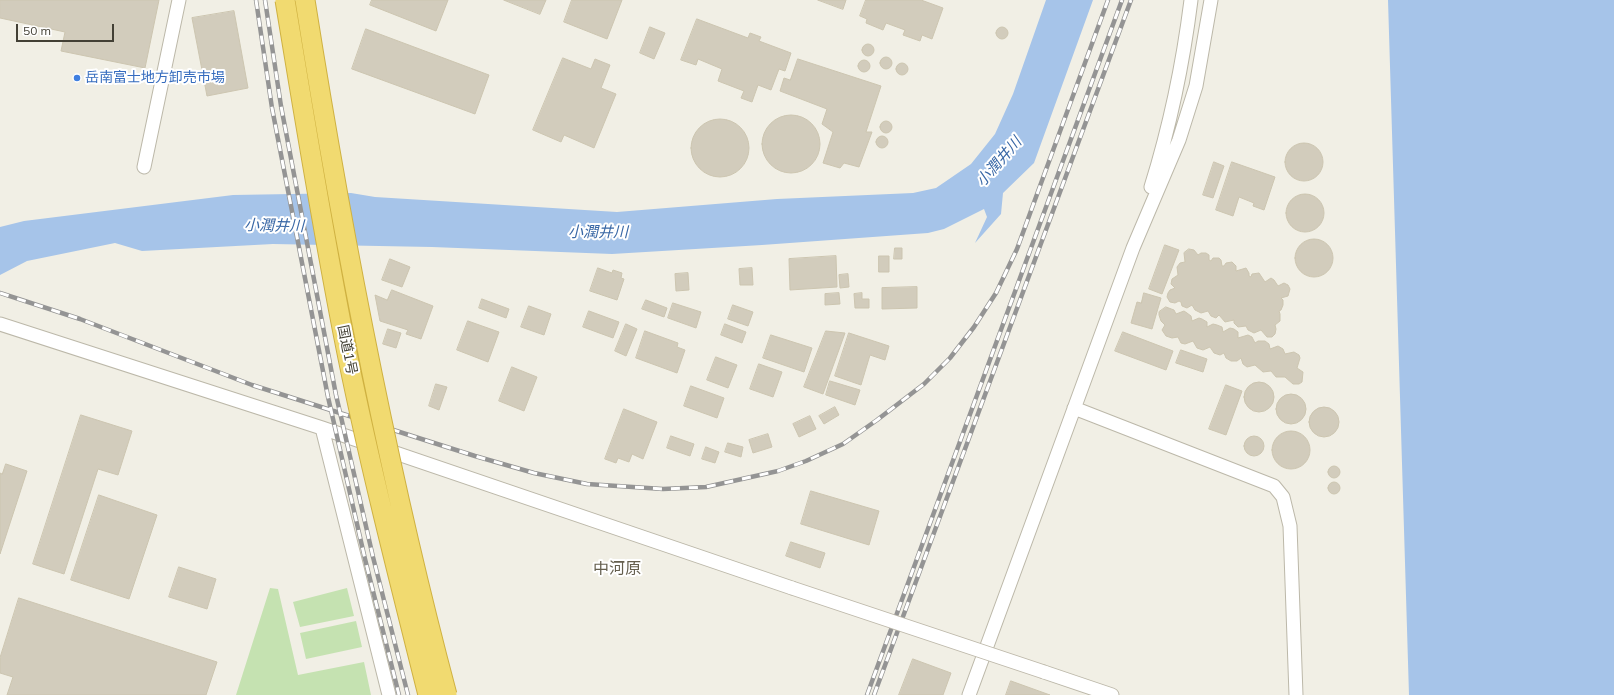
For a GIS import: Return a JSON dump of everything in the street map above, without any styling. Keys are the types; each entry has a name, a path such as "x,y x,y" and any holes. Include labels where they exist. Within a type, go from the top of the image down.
{"highway":[{"name":"国道1号","path":"285,0 306,128 348,358 428,695"},
{"name":"国道1号","path":"305,0 326,134 369,364 416,574 447,695"}],"street":[{"path":"144,167 179,0"},
{"path":"1133,248 1167,136 1178,84 1190,0"},
{"path":"969,695 1133,248 1179,140 1196,86 1211,0"},
{"path":"0,324 322,428 1112,695"},
{"path":"1074,408 1274,486 1283,496 1290,526 1296,695"},
{"path":"322,428 389,695"}],"green space":[{"path":"270,588 278,589 298,675 364,662 371,695 236,695"},
{"path":"347,588 354,616 300,627 293,602"},
{"path":"356,621 362,647 306,659 300,633"}],"water":[{"name":"小潤井川","path":"1046,0 1093,0 1034,163 1003,193 1001,214 975,243 987,217 984,209 944,229 928,233 612,254 432,247 273,244 142,251 115,243 27,261 0,275 0,227 24,221 233,195 351,193 375,197 617,212 777,199 913,193 936,188 971,164 995,134 1013,94"},
{"path":"1388,0 1614,0 1614,695 1409,695"}],"building":[{"path":"0,0 159,0 145,68 61,51 65,32 0,18"},
{"path":"372,0 448,0 436,31 370,5"},
{"path":"504,0 546,0 540,14"},
{"path":"572,0 622,0 607,39 564,22"},
{"path":"818,0 846,0 843,9"},
{"path":"866,0 921,0 943,8 932,39 922,35 920,41 903,35 905,30 886,23 883,30 866,23 867,19 860,16"},
{"path":"234,11 248,88 207,96 192,18"},
{"path":"697,19 748,38 750,33 761,37 759,41 791,53 785,71 779,69 771,90 758,85 752,102 741,98 744,91 718,81 722,69 698,59 696,65 681,60"},
{"path":"650,27 665,33 654,59 640,53"},
{"path":"1002,27 1006,29 1008,33 1006,37 1002,39 998,37 996,33 998,29"},
{"path":"366,29 489,75 475,114 352,69"},
{"path":"868,44 872,46 874,50 872,54 868,56 864,54 862,50 864,46"},
{"path":"886,57 890,59 892,63 890,67 886,69 882,67 880,63 882,59"},
{"path":"563,58 591,69 595,59 610,65 601,88 616,94 594,148 564,135 561,142 533,130"},
{"path":"798,59 881,86 866,132 872,132 859,167 844,163 840,168 823,163 833,132 822,124 827,109 780,91 784,78 790,80"},
{"path":"864,60 868,62 870,66 868,70 864,72 860,70 858,66 860,62"},
{"path":"902,63 906,65 908,69 906,73 902,75 898,73 896,69 898,65"},
{"path":"791,115 807,120 815,128 820,144 815,160 807,168 791,173 775,168 767,160 762,144 767,128 775,120"},
{"path":"720,119 736,124 744,132 749,148 744,164 736,172 720,177 704,172 696,164 691,148 696,132 704,124"},
{"path":"886,121 890,123 892,127 890,131 886,133 882,131 880,127 882,123"},
{"path":"882,136 886,138 888,142 886,146 882,148 878,146 876,142 878,138"},
{"path":"1300,143 1308,143 1318,148 1322,155 1322,169 1318,176 1308,181 1300,181 1290,176 1288,173 1285,166 1285,158 1290,148 1293,146"},
{"path":"1214,162 1224,166 1213,198 1203,195"},
{"path":"1232,162 1275,177 1264,210 1253,206 1254,203 1239,197 1233,216 1216,210"},
{"path":"1301,194 1309,194 1319,199 1323,206 1323,220 1319,227 1309,232 1301,232 1291,227 1289,224 1286,217 1286,209 1291,199 1294,197"},
{"path":"1310,239 1318,239 1328,244 1332,251 1332,265 1328,272 1318,277 1310,277 1300,272 1298,269 1295,262 1295,254 1300,244 1303,242"},
{"path":"1165,245 1179,250 1162,294 1149,289"},
{"path":"895,248 902,248 902,259 894,259"},
{"path":"1189,249 1194,250 1198,255 1201,253 1206,253 1209,255 1209,260 1211,261 1213,258 1219,258 1222,266 1226,263 1232,262 1236,266 1236,271 1246,268 1249,276 1251,277 1252,274 1259,273 1265,282 1271,278 1278,286 1284,283 1288,285 1290,289 1288,296 1281,298 1283,300 1283,305 1279,311 1280,321 1275,325 1275,334 1272,337 1267,337 1261,330 1254,333 1248,330 1246,326 1238,327 1234,323 1234,320 1225,322 1219,315 1216,318 1211,316 1208,311 1201,313 1195,310 1192,305 1187,308 1182,306 1181,302 1179,301 1175,303 1170,302 1167,297 1168,293 1170,290 1175,288 1171,284 1172,279 1178,275 1177,267 1180,263 1185,262 1184,253"},
{"path":"836,256 837,287 790,290 789,259"},
{"path":"879,256 889,256 889,272 879,272"},
{"path":"390,259 410,267 402,287 382,280"},
{"path":"598,268 612,273 613,270 622,273 621,278 624,279 617,300 590,291"},
{"path":"752,268 753,285 740,285 739,269"},
{"path":"688,273 689,290 676,291 675,274"},
{"path":"848,274 849,287 840,288 839,275"},
{"path":"917,287 917,308 882,309 882,288"},
{"path":"392,290 433,306 421,339 406,334 408,330 380,321 375,295 387,300"},
{"path":"839,293 840,304 825,305 825,294"},
{"path":"862,293 862,299 869,299 869,308 855,308 854,294"},
{"path":"1144,293 1161,298 1152,329 1131,323 1137,302 1141,303"},
{"path":"482,299 509,309 506,318 479,308"},
{"path":"646,300 667,308 664,317 642,309"},
{"path":"673,303 701,312 696,328 668,318"},
{"path":"733,305 753,312 748,326 728,319"},
{"path":"529,306 551,314 544,335 521,327"},
{"path":"1166,307 1174,310 1176,314 1184,311 1191,316 1192,321 1199,318 1202,319 1207,322 1207,327 1213,324 1217,325 1222,327 1223,332 1230,328 1234,329 1238,332 1238,338 1248,335 1252,337 1255,343 1258,341 1265,341 1269,344 1270,349 1278,346 1283,349 1285,354 1294,352 1299,355 1300,358 1297,368 1303,372 1302,382 1299,384 1293,384 1285,377 1276,377 1271,371 1263,372 1255,365 1247,367 1243,364 1241,358 1237,361 1231,361 1226,358 1224,353 1220,355 1214,353 1210,347 1203,350 1197,348 1193,341 1185,344 1181,343 1178,337 1172,338 1166,336 1162,330 1165,325 1161,321 1159,312"},
{"path":"589,311 619,322 613,338 583,327"},
{"path":"468,321 499,332 488,362 457,350"},
{"path":"626,324 637,329 626,356 615,351"},
{"path":"725,324 746,332 742,343 721,335"},
{"path":"388,329 401,333 396,348 383,344"},
{"path":"645,331 678,343 677,347 685,350 677,373 636,358"},
{"path":"826,331 845,333 823,394 804,387"},
{"path":"1123,332 1173,351 1166,370 1115,351"},
{"path":"849,333 889,346 885,360 870,355 861,385 835,376"},
{"path":"771,335 812,348 804,372 763,358"},
{"path":"1181,350 1207,359 1203,372 1176,363"},
{"path":"716,357 737,365 728,388 707,380"},
{"path":"759,364 782,372 773,397 750,389"},
{"path":"512,367 537,377 524,411 499,401"},
{"path":"830,381 860,390 855,405 826,395"},
{"path":"1259,382 1269,387 1274,397 1269,407 1259,412 1249,407 1244,397 1249,387"},
{"path":"436,384 447,387 439,410 429,406"},
{"path":"1226,385 1242,391 1226,435 1209,429"},
{"path":"691,386 724,398 717,418 684,406"},
{"path":"1291,394 1301,399 1306,409 1301,419 1291,424 1281,419 1276,409 1281,399"},
{"path":"835,407 839,415 824,424 819,416"},
{"path":"1324,407 1334,412 1339,422 1334,432 1324,437 1314,432 1309,422 1314,412"},
{"path":"624,409 657,422 643,459 632,454 629,462 618,458 616,463 605,459"},
{"path":"81,415 132,431 118,475 98,469 64,574 33,564"},
{"path":"810,416 816,429 799,437 793,424"},
{"path":"1287,431 1295,431 1305,436 1309,443 1309,457 1305,464 1295,469 1287,469 1277,464 1275,461 1272,454 1272,446 1277,436 1280,434"},
{"path":"768,434 772,447 753,453 749,440"},
{"path":"671,436 694,444 690,456 667,448"},
{"path":"1254,436 1261,439 1264,446 1261,453 1254,456 1247,453 1244,446 1247,439"},
{"path":"728,443 743,447 741,457 725,452"},
{"path":"706,447 719,452 715,463 702,459"},
{"path":"6,464 27,471 0,554 0,473 2,474"},
{"path":"1334,466 1338,468 1340,472 1338,476 1334,478 1330,476 1328,472 1330,468"},
{"path":"1334,482 1338,484 1340,488 1338,492 1334,494 1330,492 1328,488 1330,484"},
{"path":"811,491 879,511 869,545 801,524"},
{"path":"99,495 157,515 129,599 71,580"},
{"path":"791,542 825,553 820,568 786,556"},
{"path":"179,567 216,579 207,609 169,597"},
{"path":"19,598 217,662 206,695 7,695 13,677 0,673 0,658"},
{"path":"913,659 951,673 943,695 899,695"},
{"path":"1011,681 1050,695 1006,695"}],"railway":[{"path":"256,0 272,108 328,397 365,559 399,695"},
{"path":"265,0 281,106 336,395 373,557 408,695"},
{"path":"0,293 80,319 252,385 475,456 534,473 587,484 663,489 706,487 778,471 806,461 843,444 877,420 924,384 950,358 974,327 996,293 1017,249 1108,0"},
{"path":"867,695 1122,0"},
{"path":"874,695 1131,0"}],"place":[{"name":"岳南富士地方卸売市場","path":"77,78"}],"district":[{"name":"中河原","path":"617,569"}]}
